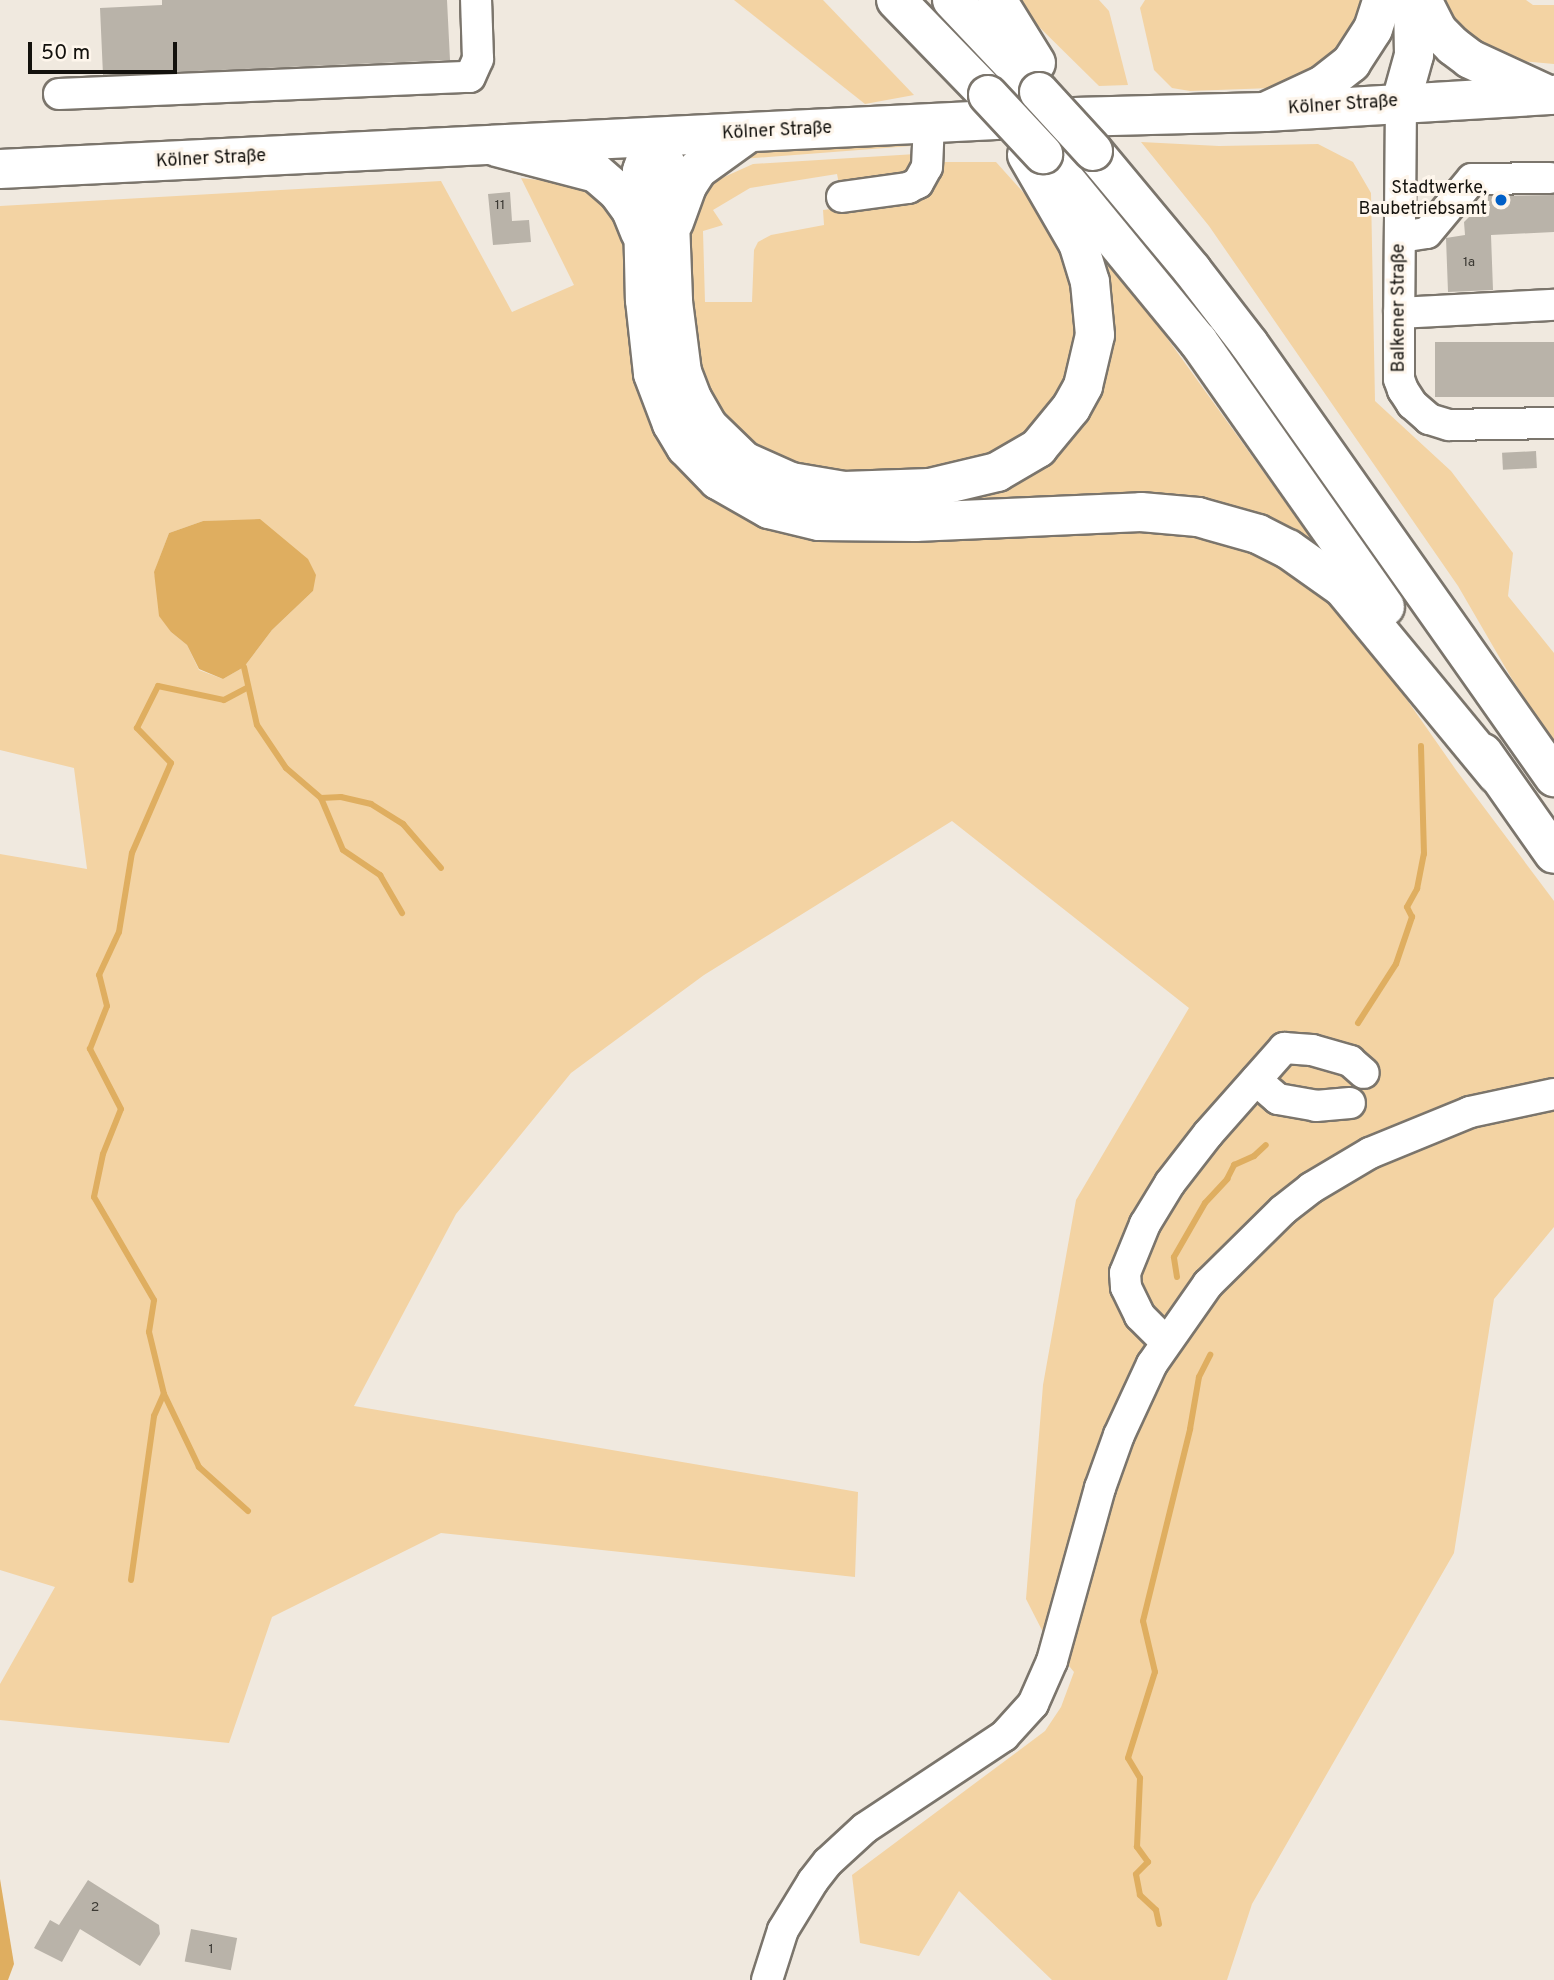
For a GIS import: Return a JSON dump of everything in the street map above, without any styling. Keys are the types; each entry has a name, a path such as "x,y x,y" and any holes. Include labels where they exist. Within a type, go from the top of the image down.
{"main road":[{"path":"896,0 988,95 1035,155 1198,341 1343,545 1497,775 1554,854"},
{"path":"952,0 1047,91"},
{"path":"997,0 1047,91 1249,345 1554,777"},
{"path":"1382,0 1401,102"},
{"path":"1265,112 1323,85 1351,63 1373,29 1382,0"},
{"path":"1401,102 1414,55 1413,0"},
{"path":"1422,0 1438,31 1452,46 1470,59 1551,95"},
{"name":"Kölner Straße","path":"0,169 497,147 929,123 1265,112 1551,95"},
{"path":"748,133 698,169 657,234 648,347 660,401 699,463 740,495 792,516 843,523 1141,512 1198,517 1258,534 1288,549 1343,588 1497,775"},
{"path":"653,139 642,171 673,302 682,372 708,426 727,447 766,473 819,488 844,491 905,490 973,480 1017,462 1056,430 1083,386 1095,335 1090,282 1079,245 1035,155"},
{"path":"497,147 596,173 618,192 631,210 657,234"}],"street":[{"path":"59,94 470,77 478,59 475,0"},
{"name":"Balkener Straße","path":"1401,102 1399,379 1412,404 1429,419 1450,425 1554,423"},
{"path":"842,197 908,188 918,183 927,167 929,123"},
{"path":"1401,237 1427,233 1472,179 1550,178"},
{"path":"1399,313 1554,305"},
{"path":"1166,1342 1140,1316 1126,1287 1125,1273 1130,1256 1170,1183 1284,1048 1312,1050 1350,1061 1364,1073"},
{"path":"1256,1080 1278,1099 1316,1106 1350,1103"},
{"path":"767,1980 783,1930 828,1862 873,1822 1004,1736 1033,1704 1052,1661 1100,1488 1119,1435 1136,1395 1166,1342 1208,1284 1239,1251 1311,1188 1370,1153 1429,1126 1470,1112 1554,1094"}],"shaded area":[{"path":"734,0 823,0 914,95 865,104"},
{"path":"1017,0 1099,0 1109,11 1128,85 1099,86 1027,15"},
{"path":"1145,0 1371,0 1346,57 1272,88 1190,91 1172,88 1154,70 1140,8"},
{"path":"1435,0 1526,0 1533,5 1554,5 1554,64 1489,58"},
{"path":"1141,142 1219,146 1318,144 1353,162 1371,193 1375,401 1451,471 1513,553 1508,596 1554,653 1554,742 1512,679 1458,586 1209,226"},
{"path":"906,143 911,146 742,159 750,153 767,150"},
{"path":"916,154 916,172 840,189 837,174 750,188 713,210 723,225 703,231 705,302 752,302 754,250 758,242 771,235 824,225 823,210 920,198 940,162 996,162 1039,210 1065,251 1080,317 1072,377 1040,428 971,468 829,477 762,459 712,409 683,302 685,215 713,182 753,164"},
{"path":"654,169 657,170 659,189 668,355 676,384 702,431 738,468 777,486 823,496 860,499 947,494 980,487 1029,465 1067,431 1091,389 1099,362 1102,314 1100,292 1085,237 1149,313 1326,559 1268,527 1208,509 1178,505 1108,503 834,514 787,503 739,481 719,466 690,431 667,386 657,325 650,190"},
{"path":"521,178 565,183 586,189 617,209 696,478 1115,524 1243,543 1317,583 1375,654 1456,770 1554,901 1554,1227 1494,1299 1454,1553 1252,1904 1227,1980 1052,1980 959,1891 919,1956 860,1943 852,1875 1045,1731 1061,1707 1074,1672 1046,1638 1026,1599 1043,1385 1076,1200 1189,1008 952,821 704,975 571,1073 456,1214 354,1406 858,1492 855,1577 441,1533 272,1617 229,1743 0,1720 0,1684 55,1587 0,1570 0,854 87,869 74,768 0,750 0,206 441,181 512,312 574,285","holes":["260,520 313,591 272,630 244,667 223,679 199,670 187,645 171,632 154,573 169,533 203,521"]},
{"path":"260,519 308,559 316,575 313,591 272,630 244,667 223,679 199,669 187,645 171,632 159,616 154,572 169,533 203,521"},
{"path":"0,1879 14,1964 8,1980 0,1980"}],"building":[{"path":"162,0 447,0 450,60 103,75 100,8 162,5"},
{"path":"510,192 512,221 529,220 531,242 493,245 488,194"},
{"path":"1554,195 1554,232 1491,235 1493,290 1448,292 1446,238 1465,235 1464,222 1476,210 1488,209 1488,196"},
{"path":"1435,342 1554,342 1554,397 1435,397"},
{"path":"1536,451 1537,468 1503,470 1502,453"},
{"path":"88,1880 159,1925 160,1934 140,1966 80,1929 62,1962 34,1948 50,1920 59,1925"},
{"path":"191,1929 237,1938 231,1970 185,1961"}],"waterway":[{"path":"244,667 257,725 286,768 321,798 343,850 380,875 402,913"},
{"path":"248,687 224,700 158,686 137,728 171,763 132,853 119,932 99,975 107,1006 90,1049 121,1109 103,1154 94,1197 154,1300 149,1332 164,1394 199,1467 248,1511"},
{"path":"1358,1023 1396,964 1412,917 1407,907 1417,889 1424,854 1421,746"},
{"path":"321,798 341,797 371,804 403,824 441,868"},
{"path":"1177,1277 1174,1257 1205,1203 1227,1179 1234,1165 1254,1156 1266,1145"},
{"path":"1159,1924 1156,1910 1140,1895 1136,1874 1148,1862 1137,1847 1140,1778 1128,1758 1155,1672 1143,1621 1190,1429 1199,1377 1210,1355"},
{"path":"131,1580 154,1416 164,1394"}],"place":[{"name":"Stadtwerke, Baubetriebsamt","path":"1501,200"}]}
